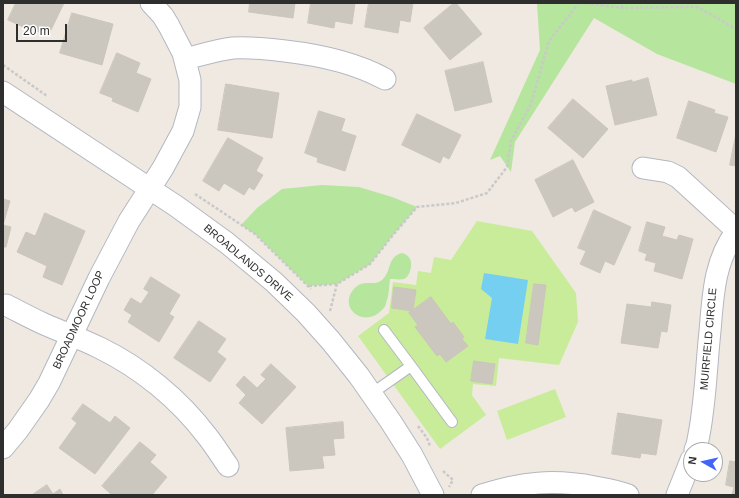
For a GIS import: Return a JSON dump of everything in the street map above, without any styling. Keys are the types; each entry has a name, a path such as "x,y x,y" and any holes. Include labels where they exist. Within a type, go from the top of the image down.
{"street":[{"name":"BROADMOOR LOOP","path":"3,448 18,430 49,383 98,278 129,221 163,168 183,131 190,107 190,80 185,58 163,16 151,3"},
{"path":"185,58 232,48 264,48 303,53 339,61 370,71 385,79"},
{"name":"BROADLANDS DRIVE","path":"3,92 176,206 227,243 274,282 306,313 359,376 412,455 433,495"},
{"path":"643,168 668,172 678,177 736,231"},
{"name":"MUIRFIELD CIRCLE","path":"698,442 702,415 715,278 721,259 736,231"},
{"path":"6,305 100,348 146,376 175,400 191,417 207,436 228,466"},
{"path":"677,495 683,480"},
{"path":"482,495 500,489 532,483 548,482 576,483 616,490 628,495"}],"lane":[{"path":"384,330 452,422"},
{"path":"371,394 411,366"}],"path":[{"path":"308,286 337,284 370,264 417,207 456,203 486,192 507,167 511,141 531,104 549,41 579,3"},
{"path":"586,3 622,8 698,7 736,29"},
{"path":"622,8 623,3"},
{"path":"330,311 337,284"}],"green space":[{"path":"537,3 736,3 736,84 657,54 594,18 515,142 511,172 500,156 490,160 540,50"},
{"path":"322,185 359,187 392,197 417,207 370,264 337,284 308,286 255,234 241,225 257,208 282,189"},
{"path":"477,221 532,231 576,293 578,322 559,365 499,358 496,386 473,384 472,395 486,415 440,449 358,336 389,313 393,282 416,285 418,271 431,273 434,257 451,260"},
{"path":"402,253 411,261 410,270 408,276 404,279 390,279 386,305 374,316 361,317 355,314 349,303 349,297 353,290 361,284 380,282 388,272 394,257"},
{"path":"555,389 566,417 507,440 497,411"}],"water":[{"path":"484,273 528,280 518,344 485,339 492,298 481,289"}],"building":[{"path":"16,3 64,3 48,36 33,29 32,31 8,20"},
{"path":"250,3 295,3 293,18 249,12"},
{"path":"311,3 355,3 352,24 335,21 334,28 308,23"},
{"path":"369,3 413,3 410,22 400,20 398,33 365,27"},
{"path":"454,3 456,3 482,34 450,60 424,28"},
{"path":"72,13 113,24 102,65 60,53"},
{"path":"117,53 140,63 136,73 151,79 138,112 112,101 113,98 100,93"},
{"path":"483,62 492,102 455,111 445,71"},
{"path":"648,78 657,115 615,125 606,86"},
{"path":"226,84 279,93 272,138 218,130"},
{"path":"573,99 608,129 583,158 548,128"},
{"path":"689,101 715,110 714,113 728,117 716,152 677,138"},
{"path":"319,111 345,119 341,131 356,136 345,171 317,162 318,158 305,153"},
{"path":"417,114 461,135 449,159 443,156 440,163 402,145"},
{"path":"736,134 736,166 730,165"},
{"path":"228,138 263,158 256,171 263,175 254,190 249,187 244,195 224,183 219,191 203,181"},
{"path":"573,160 594,202 575,212 572,207 553,217 535,180"},
{"path":"3,199 10,201 3,225"},
{"path":"594,210 631,227 614,265 605,261 600,273 580,264 586,251 578,248"},
{"path":"45,213 85,231 62,285 43,277 47,266 17,252 26,232 35,236"},
{"path":"647,222 665,227 662,236 677,240 679,235 693,239 682,279 654,271 656,263 645,260 647,254 639,251"},
{"path":"3,225 11,227 6,247 3,247"},
{"path":"151,277 180,295 169,314 174,317 159,342 128,322 132,315 124,310 131,298 141,304 149,292 144,289"},
{"path":"534,284 546,285 538,345 526,343"},
{"path":"394,287 416,290 412,311 392,308"},
{"path":"431,297 451,324 453,322 464,337 462,339 468,346 446,362 440,354 437,356 415,327 418,325 409,313"},
{"path":"652,302 671,305 667,332 661,331 658,348 621,343 627,304 651,307"},
{"path":"199,321 226,339 217,352 226,359 210,382 174,358"},
{"path":"474,361 495,364 492,384 471,381"},
{"path":"271,364 296,387 262,424 239,403 246,395 236,385 244,376 257,388 266,379 261,375"},
{"path":"83,404 110,423 115,416 130,428 95,474 59,448 77,423 72,419"},
{"path":"618,413 662,420 656,455 641,453 640,458 612,454"},
{"path":"343,422 344,438 333,439 335,455 322,456 324,468 290,471 286,428"},
{"path":"140,442 156,455 150,462 167,477 152,495 112,495 102,486"},
{"path":"730,461 736,462 736,495 732,495 734,487 726,485"},
{"path":"47,485 53,494 60,489 63,495 32,495"}]}
